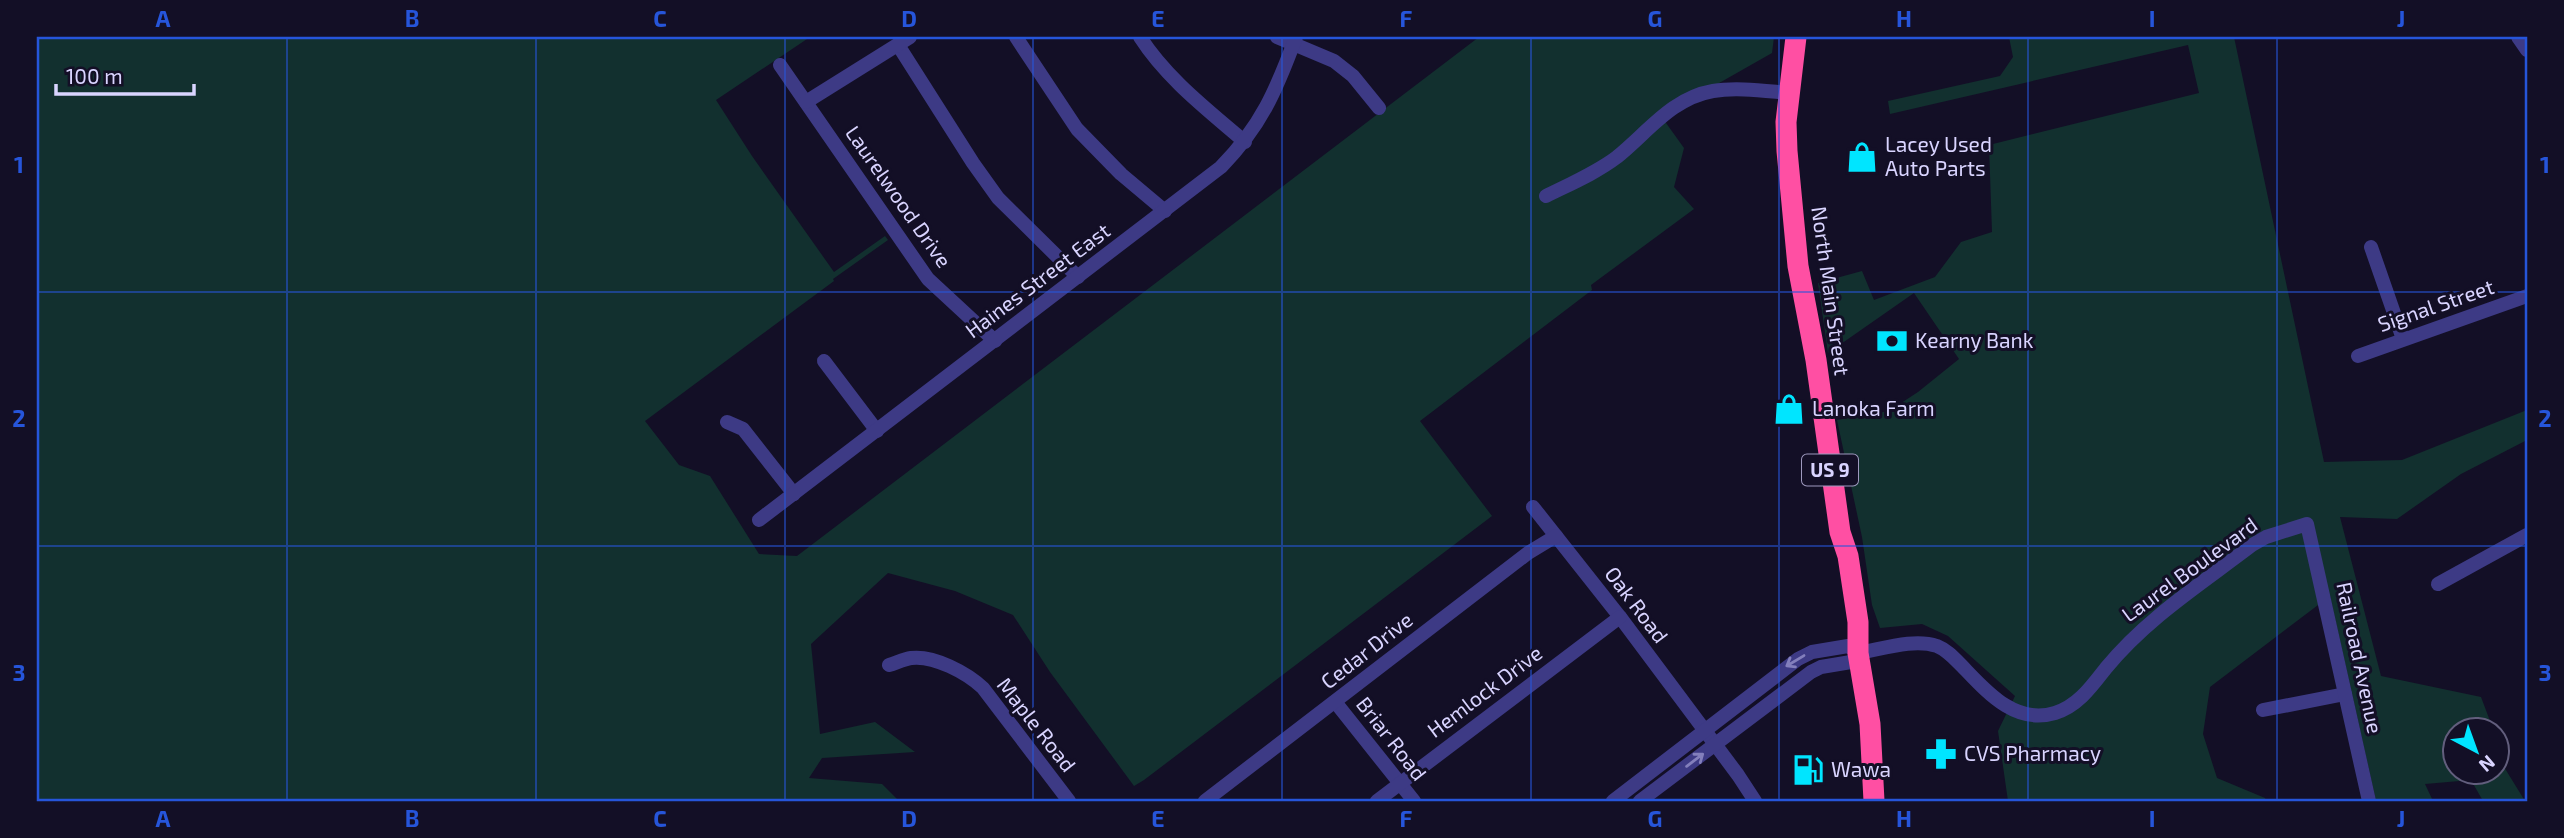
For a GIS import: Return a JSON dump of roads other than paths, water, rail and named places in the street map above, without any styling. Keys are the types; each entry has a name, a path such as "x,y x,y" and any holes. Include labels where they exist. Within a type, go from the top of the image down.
{"highway":[{"name":"North Main Street","path":"1796,37 1788,93 1787,151 1798,266 1815,360 1840,532 1848,556 1858,622 1858,653 1870,724 1874,801"}],"street":[{"path":"1016,37 1077,129 1121,174 1165,211"},
{"path":"1140,37 1166,71 1245,142"},
{"path":"1277,37 1295,40 1334,61 1353,76 1379,108"},
{"path":"2518,37 2527,50"},
{"name":"Haines Street East","path":"760,520 1221,167 1245,142 1264,113 1295,40"},
{"path":"806,103 904,41 973,163 998,198 1078,277"},
{"name":"Laurelwood Drive","path":"780,65 928,279 995,341"},
{"path":"1546,196 1616,157 1655,121 1690,99 1713,91 1788,93"},
{"path":"2371,247 2403,339"},
{"name":"Signal Street","path":"2358,356 2527,296"},
{"path":"824,361 877,431"},
{"path":"727,422 743,429 794,494"},
{"name":"Oak Road","path":"1533,507 1620,617 1755,801"},
{"name":"Laurel Boulevard","path":"1640,801 1811,672 1821,667 1851,662 1858,653 1912,644 1936,646 1951,654 1990,694 2014,711 2027,715 2054,713 2074,704 2083,696 2136,634 2232,561 2266,537 2307,524"},
{"name":"Railroad Avenue","path":"2307,524 2368,801"},
{"name":"Cedar Drive","path":"1205,801 1528,553 1556,536"},
{"path":"2438,583 2527,536"},
{"name":"Hemlock Drive","path":"1377,801 1620,617"},
{"name":"Laurel Boulevard","path":"1614,801 1786,666 1812,652 1848,646 1858,653"},
{"name":"Maple Road","path":"889,664 913,657 951,666 970,676 983,688 1069,801"},
{"path":"1755,693 1765,706"},
{"path":"2263,710 2345,694"},
{"name":"Briar Road","path":"1336,703 1414,801"}],"place":[{"name":"Lacey Used Auto Parts","path":"1862,157"},
{"name":"Kearny Bank","path":"1892,341"},
{"name":"Lanoka Farm","path":"1789,409"},
{"name":"CVS Pharmacy","path":"1941,754"},
{"name":"Wawa","path":"1808,770"}]}
